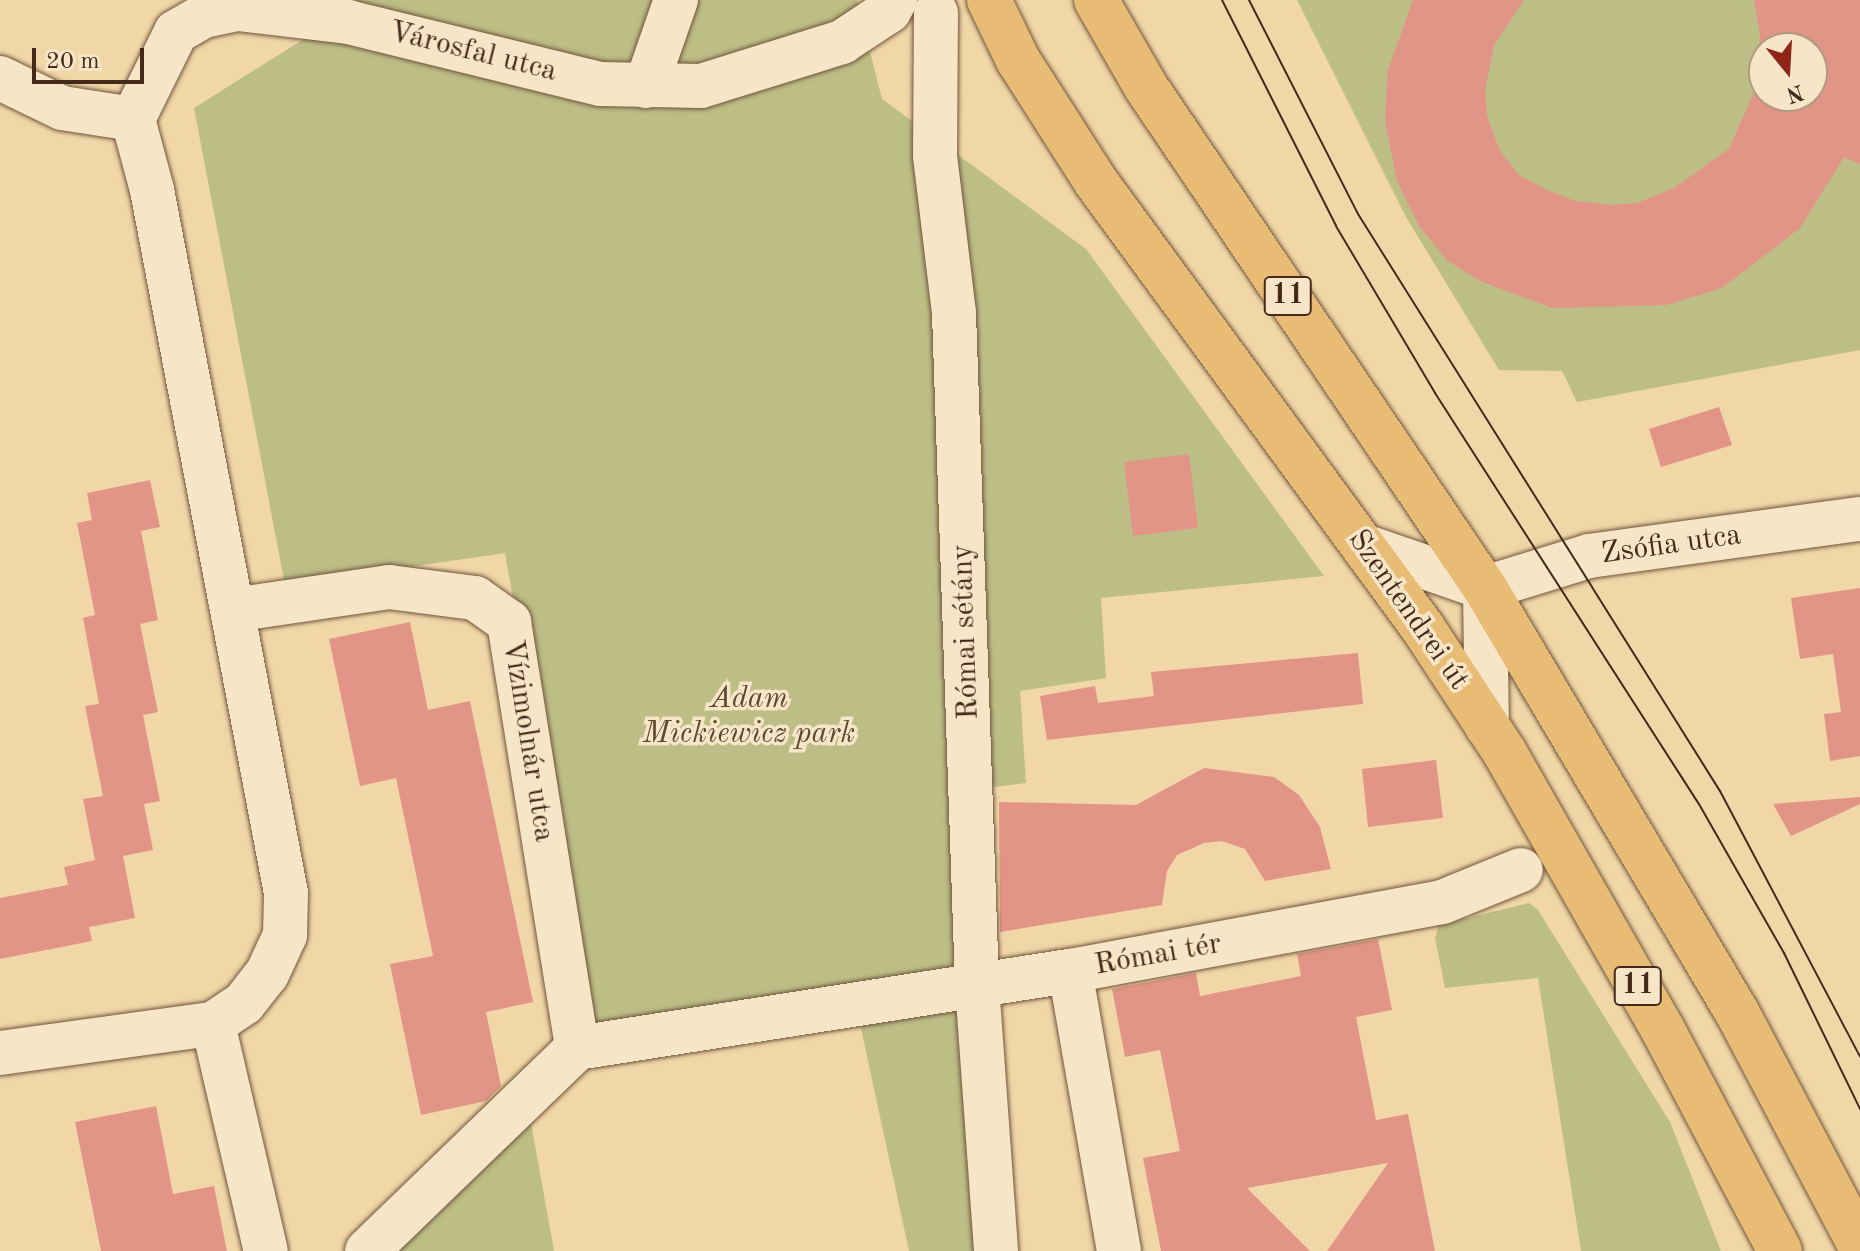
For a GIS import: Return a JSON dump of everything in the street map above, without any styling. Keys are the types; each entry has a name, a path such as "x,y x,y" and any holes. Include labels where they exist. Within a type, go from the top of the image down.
{"main road":[{"name":"Szentendrei út","path":"989,0 1018,60 1096,182 1364,546 1487,726 1663,1030 1780,1251"},
{"name":"11","path":"1096,0 1146,87 1485,588 1731,1002 1860,1245"}],"street":[{"path":"646,86 676,0"},
{"name":"Városfal utca","path":"133,119 176,32 204,16 238,9 348,22 601,84 701,86 842,42 889,11 895,0"},
{"name":"Római sétány","path":"936,13 935,156 954,313 977,985 996,1251"},
{"path":"0,78 62,108 133,119 152,190 286,893 285,935 260,984 244,1003 213,1024 0,1053"},
{"name":"Zsófia utca","path":"1485,588 1589,556 1860,519"},
{"path":"1364,546 1485,588 1487,726"},
{"name":"Vízimolnár utca","path":"233,610 389,587 475,598 509,622 577,1048"},
{"name":"Római tér","path":"1119,1251 1070,971 1442,902 1521,870"},
{"path":"367,1251 577,1048 1070,971"},
{"path":"213,1024 266,1251"}],"green space":[{"name":"Adam Mickiewicz park","path":"324,0 857,0 882,99 1086,249 1324,576 1101,598 1106,678 1020,691 1026,783 988,788 991,1251 909,1251 859,1019 586,1061 530,1117 554,1251 381,1251 589,1032 505,553 285,585 194,108 312,34"},
{"path":"1297,0 1860,0 1860,350 1577,402 1562,371 1499,370 1406,217"},
{"path":"1529,903 1538,910 1670,1122 1721,1251 1581,1251 1538,978 1445,988 1435,938 1439,925"}],"building":[{"path":"1413,0 1524,0 1494,45 1485,90 1487,116 1500,151 1520,176 1575,201 1612,205 1637,203 1674,188 1729,149 1748,106 1748,112 1828,112 1828,32 1760,32 1754,0 1860,0 1860,164 1844,157 1800,228 1722,288 1666,305 1552,308 1480,281 1448,261 1419,226 1397,181 1385,121 1388,70"},
{"path":"1719,407 1732,445 1661,467 1649,429"},
{"path":"1189,454 1198,528 1133,536 1124,462"},
{"path":"150,480 160,527 141,531 158,620 140,624 158,712 143,715 160,801 144,804 153,850 123,856 135,918 89,927 92,941 0,959 0,898 68,885 64,867 95,860 83,799 103,796 85,706 99,704 83,618 95,615 77,523 92,520 87,493"},
{"path":"1860,588 1860,756 1830,761 1824,714 1841,712 1833,654 1800,659 1791,598"},
{"path":"410,622 428,710 470,701 533,1002 486,1012 501,1086 486,1101 421,1115 390,964 433,956 396,778 360,786 329,639"},
{"path":"1358,653 1363,704 1047,740 1040,696 1095,686 1098,703 1154,696 1151,672"},
{"path":"1436,760 1443,818 1368,827 1362,769"},
{"path":"1204,768 1274,777 1299,795 1320,827 1331,869 1265,881 1245,849 1222,841 1204,843 1177,855 1167,871 1162,905 1000,932 999,802 1136,805"},
{"path":"1860,797 1860,804 1791,836 1773,804"},
{"path":"1378,939 1392,1010 1356,1017 1376,1120 1408,1114 1435,1251 1327,1251 1388,1163 1247,1188 1310,1251 1161,1251 1143,1158 1180,1151 1160,1050 1125,1057 1112,989 1196,973 1200,996 1301,976 1297,954"},
{"path":"156,1106 173,1194 214,1186 227,1251 101,1251 75,1122"}],"tram line":[{"path":"1222,0 1336,226 1435,393 1699,804 1784,953 1860,1109"},
{"path":"1249,0 1358,214 1720,791 1860,1056"}]}
